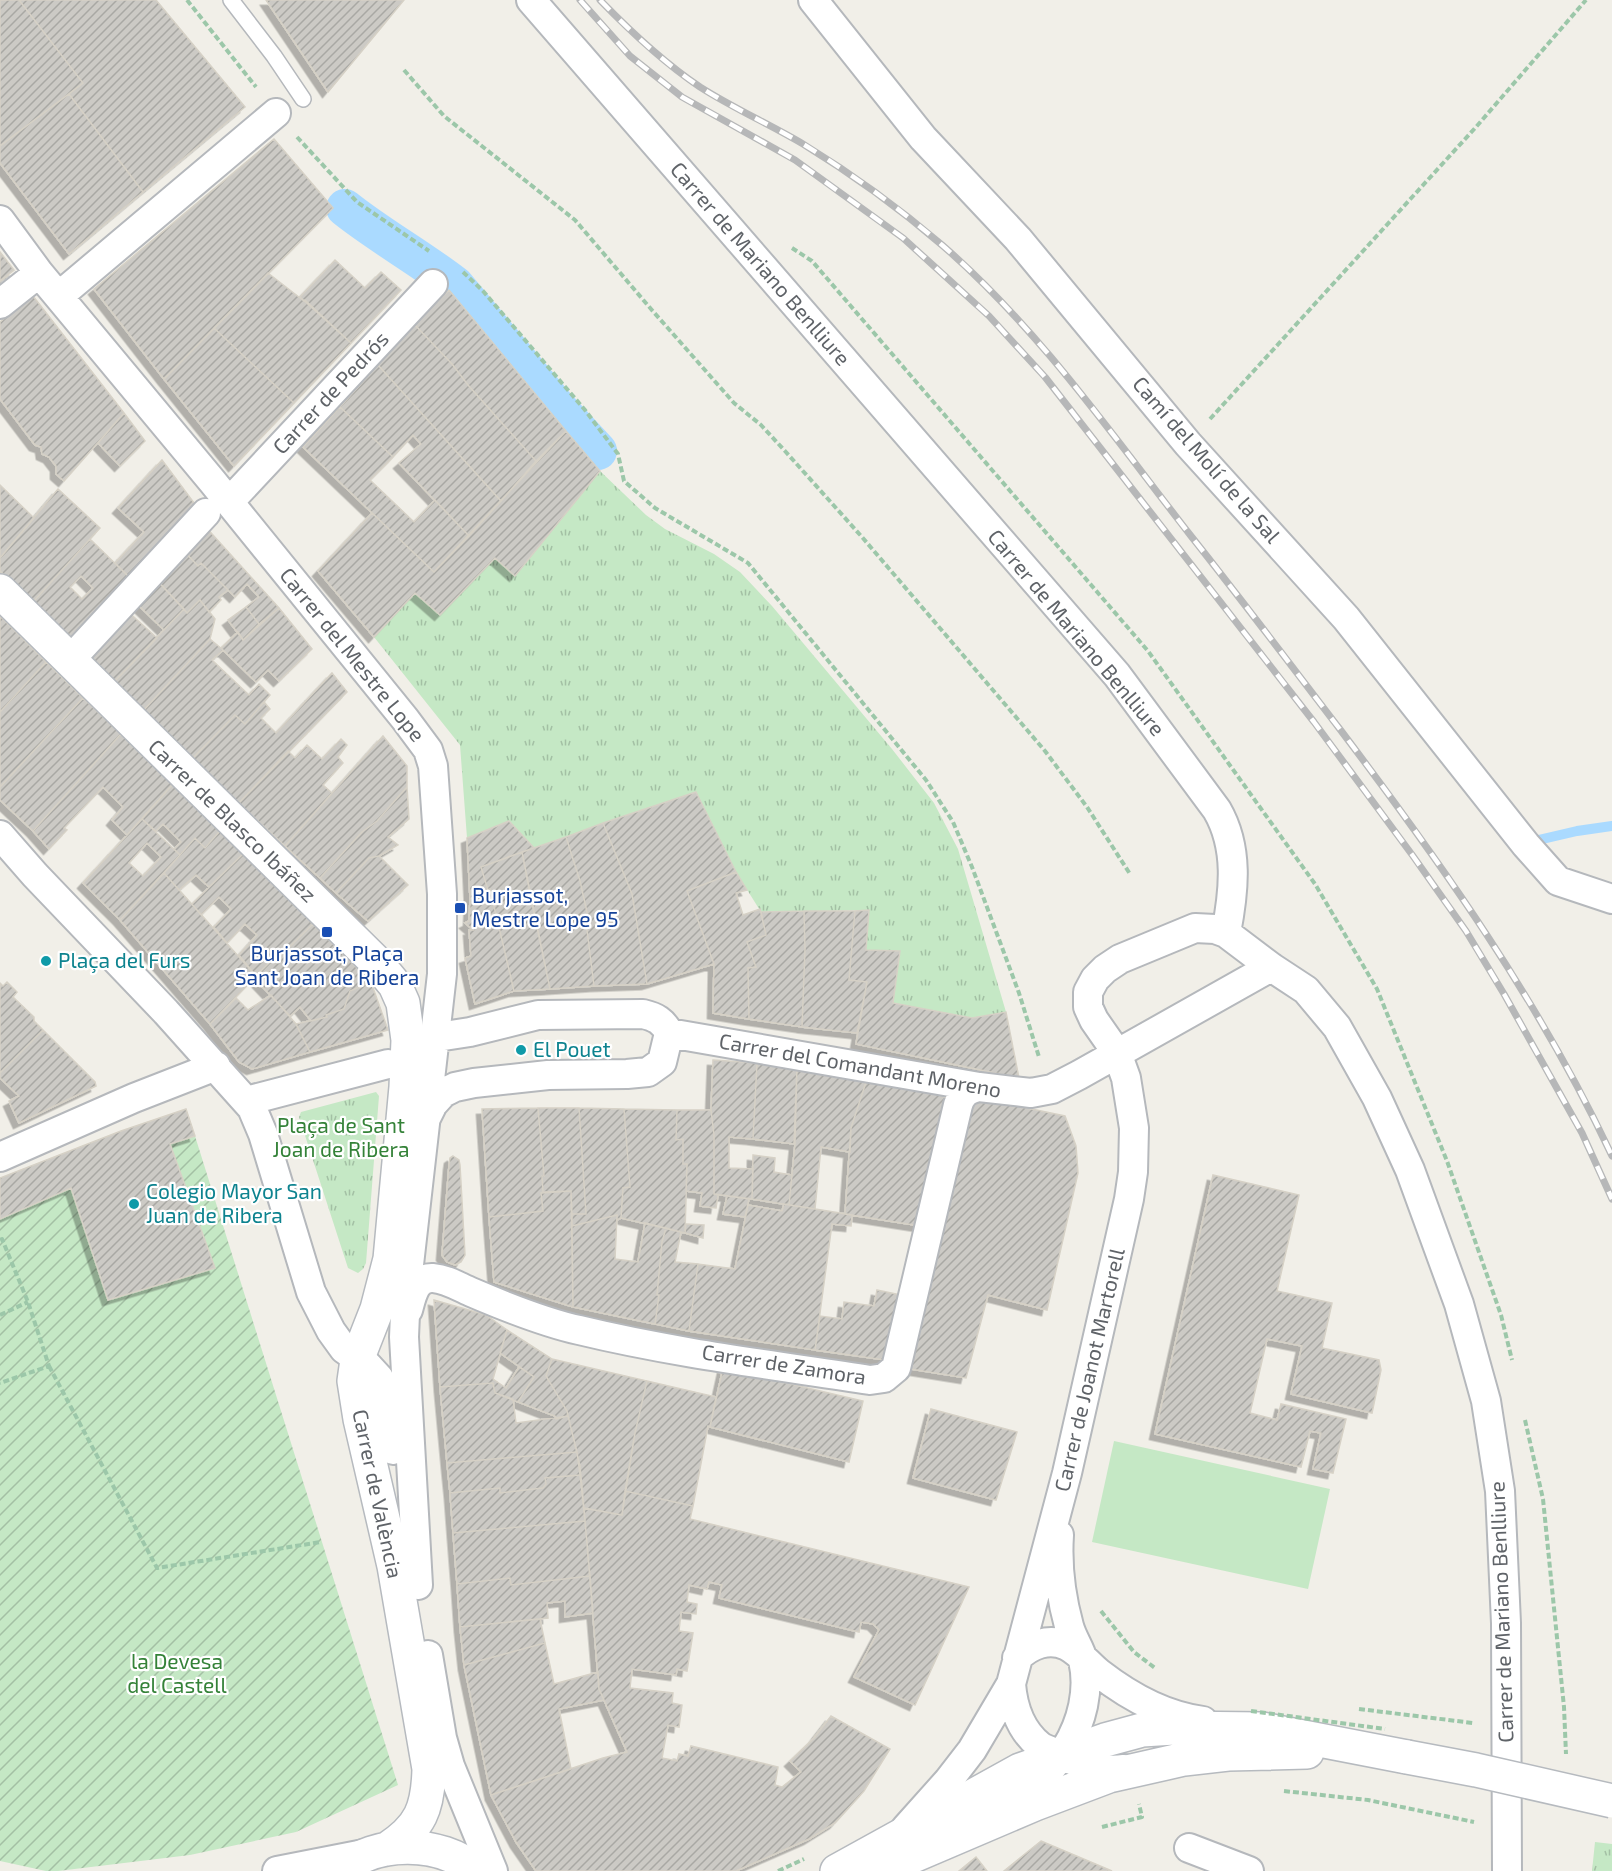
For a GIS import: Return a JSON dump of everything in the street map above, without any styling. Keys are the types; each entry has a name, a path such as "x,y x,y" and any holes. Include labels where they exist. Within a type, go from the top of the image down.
{"street":[{"name":"Carrer de Mariano Benlliure","path":"531,0 1117,675 1217,810 1226,826 1231,847 1233,881 1226,933 1270,967 1306,990 1337,1027 1358,1060 1410,1170 1459,1304 1486,1401 1500,1491 1504,1550 1507,1871"},
{"name":"Camí del Molí de la Sal","path":"813,0 923,138 1018,238 1188,444 1346,618 1526,845 1558,881 1612,898"},
{"path":"59,296 276,114"},
{"name":"Carrer del Mestre Lope","path":"0,220 218,508 428,750 435,783 442,894 442,974 410,1048 425,1120 419,1186"},
{"path":"0,304 39,273"},
{"name":"Carrer de Pedrós","path":"69,661 433,284"},
{"name":"Carrer de Blasco Ibáñez","path":"0,591 376,962 398,989 403,1003 410,1048 390,1259 391,1313 357,1360"},
{"path":"0,835 216,1066 252,1108 263,1134 311,1292 331,1331 344,1350 357,1360"},
{"name":"Carrer de Joanot Martorell","path":"1141,1780 1118,1770 1095,1769 1041,1747 1028,1734 1017,1716 1012,1701 1014,1671 1064,1488 1131,1190 1134,1128 1126,1078 1117,1053 1094,1020 1088,1007 1088,992 1095,979 1120,959 1195,928 1215,929 1226,933"},
{"path":"1052,1089 1270,967"},
{"path":"246,1101 410,1048 538,1015 643,1014 654,1016 664,1023 669,1033 668,1047 662,1062 648,1072 548,1075 455,1087 443,1093 433,1104 425,1120"},
{"name":"Carrer del Comandant Moreno","path":"669,1033 979,1087 1031,1093 1052,1089"},
{"path":"0,1157 134,1098 216,1066"},
{"name":"Carrer de Zamora","path":"408,1270 445,1280 483,1297 576,1330 638,1343 870,1380 884,1378 896,1368 958,1105 962,1095 979,1087"},
{"name":"Carrer de València","path":"418,1585 404,1337 391,1313 408,1270 419,1186"},
{"path":"393,1229 395,1254 399,1263 408,1270"},
{"path":"321,1312 337,1324 359,1325 391,1313 420,1282 431,1277 445,1280"},
{"name":"Carrer de València","path":"381,1851 412,1830 419,1818 429,1796 429,1768 394,1566 355,1395 357,1360 368,1366 379,1378 384,1389 389,1432 418,1585 442,1738 450,1766 493,1871"},
{"path":"1061,1755 1081,1719 1084,1699 1082,1659 1069,1628 1058,1551 1064,1488"},
{"path":"1014,1671 1026,1649 1035,1644 1053,1643 1067,1646 1134,1698 1159,1710 1188,1719 1262,1730 1476,1770 1612,1801"},
{"name":"Carrer de Joanot Martorell","path":"823,1864 901,1854 948,1781 972,1750 1014,1671"},
{"path":"901,1854 1020,1770 1061,1755 1142,1730 1174,1728 1262,1730"},
{"path":"901,1854 1109,1776 1141,1780 1228,1754 1338,1752 1407,1757"},
{"path":"277,1871 412,1847 437,1850 467,1863 477,1871"},
{"path":"1190,1848 1249,1871"},
{"path":"339,1871 347,1865 381,1851"}],"lane":[{"path":"231,0 274,56 303,99"}],"path":[{"path":"187,0 276,114 357,202 435,255"},
{"path":"1188,444 1476,127 1586,0"},
{"path":"404,70 444,116 575,220 735,403 785,451 862,537 1045,751 1087,807 1130,874"},
{"path":"460,271 468,275 483,291 585,410 618,454 624,481 630,488 655,508 748,562 926,780 953,822 972,867 1052,1089"},
{"path":"0,1240 2,1239 28,1302 50,1366 157,1568 321,1542"},
{"path":"0,1315 28,1302"},
{"path":"0,1383 50,1366"},
{"path":"1066,1612 1100,1610 1134,1652 1164,1672"},
{"path":"1353,1708 1507,1728"},
{"path":"1102,1827 1142,1817 1141,1780"},
{"path":"1280,1790 1368,1800 1507,1829"},
{"path":"778,1871 823,1864"}],"green space":[{"path":"600,471 646,515 665,529 714,554 740,572 772,606 892,749 934,803 958,849 1006,1012 972,1018 893,1003 900,951 866,950 868,910 761,912 736,872 696,792 534,848 509,821 467,838 460,745 374,637 415,593 440,615 495,558 515,576"},
{"name":"Plaça de Sant Joan de Ribera","path":"376,1092 379,1096 366,1263 358,1273 348,1268 299,1117 301,1112"},
{"name":"la Devesa del Castell","path":"195,1136 398,1785 296,1832 190,1855 58,1871 46,1871 0,1861 0,1219 71,1188 108,1300 214,1268 170,1144"},
{"path":"1114,1441 1330,1489 1308,1589 1092,1542"},
{"path":"1595,1842 1612,1844 1612,1871 1592,1871"}],"building":[{"path":"0,0 19,0 83,83 0,146"},
{"path":"19,0 156,0 245,107 143,192 69,94 83,83"},
{"path":"266,0 404,0 328,92"},
{"path":"69,94 143,192 69,254 0,163 0,146"},
{"path":"274,139 333,208 164,379 94,289"},
{"path":"0,252 14,270 0,281"},
{"path":"335,260 365,288 381,272 401,290 351,343 300,297"},
{"path":"268,273 305,300 351,343 294,403 214,328"},
{"path":"449,290 566,431 536,461 415,325"},
{"path":"33,296 124,413 64,481 56,474 56,466 49,457 42,454 41,447 35,445 0,399 0,322"},
{"path":"415,325 536,461 501,501 378,365"},
{"path":"214,328 294,403 234,466 164,379"},
{"path":"378,365 501,501 469,536 399,463 421,444 413,435 393,457 340,407"},
{"path":"340,407 393,457 370,480 414,522 435,500 469,536 434,572 303,447"},
{"path":"124,413 145,441 120,466 98,443"},
{"path":"566,431 600,471 515,576 495,558 440,615 415,593 374,637 318,571 372,513 434,572"},
{"path":"162,460 197,507 130,578 115,563 144,532 118,508"},
{"path":"0,485 34,518 0,558"},
{"path":"58,489 100,528 33,602 0,571 0,558"},
{"path":"203,524 279,608 259,624 246,607 259,597 247,584 235,597 201,563 198,566 181,548"},
{"path":"90,539 130,578 71,641 33,602","holes":["81,576 93,588 82,599 70,587"]},
{"path":"181,548 198,566 201,563 228,590 219,597 221,600 209,612 200,600 187,613 154,577"},
{"path":"154,577 184,609 164,630 133,600"},
{"path":"200,600 215,619 210,639 142,712 113,683 184,609 187,613"},
{"path":"246,607 259,624 243,640 228,620"},
{"path":"124,608 157,638 113,683 82,653"},
{"path":"279,608 312,649 279,681 268,670 256,682 221,648 238,632 243,640"},
{"path":"0,616 46,662 0,712"},
{"path":"210,639 223,650 212,660 249,695 259,684 270,695 245,724 235,715 192,759 142,712"},
{"path":"46,662 83,698 0,787 0,712"},
{"path":"332,673 347,692 239,803 192,759 235,715 245,724 264,702 270,709 261,718 276,733"},
{"path":"83,698 121,734 33,831 0,800 0,787"},
{"path":"121,734 173,784 127,835 112,820 123,807 103,787 64,828 67,830 49,849 33,831"},
{"path":"383,736 407,766 407,787 377,821 362,832 320,878 285,846"},
{"path":"341,739 347,745 338,757 343,763 323,785 332,793 285,846 239,803 288,751 295,758 307,745 322,759"},
{"path":"173,784 220,831 205,848 195,838 180,855 174,849 181,842 163,824 156,831 142,819"},
{"path":"407,787 409,819 388,837 398,845 379,856 369,858 336,893 320,878 362,832 377,821"},
{"path":"696,792 736,872 687,891 714,964 647,984 632,894 603,823"},
{"path":"142,819 180,855 120,920 83,883","holes":["147,843 161,857 143,876 129,863"]},
{"path":"509,821 534,848 481,867 488,890 470,899 467,838"},
{"path":"603,823 632,894 647,984 594,986 586,922 589,921 580,881 566,837"},
{"path":"220,831 243,854 209,887 196,875 179,890 164,873 195,838 205,848"},
{"path":"566,837 580,881 589,921 586,922 594,986 550,989 522,852"},
{"path":"522,852 550,989 514,991 490,889 488,890 481,867"},
{"path":"243,854 313,924 256,976 239,955 257,935 245,924 227,943 214,927 231,909 219,897 201,915 192,904"},
{"path":"379,856 408,885 368,921 336,893 369,858"},
{"path":"736,872 747,890 736,893 743,915 760,909 766,935 747,942 756,967 748,968 749,1019 713,1013 714,964 687,891"},
{"path":"164,873 256,976 210,1024 120,920"},
{"path":"490,889 514,991 475,1004 465,958 471,956 469,930 473,930 465,923 469,921 470,899"},
{"path":"869,910 866,950 900,951 893,1003 972,1018 1006,1012 1019,1078 856,1044 867,982 849,980 855,911"},
{"path":"804,911 802,1027 749,1019 748,968 756,967 747,942 766,935 761,912"},
{"path":"804,911 855,911 849,980 867,982 857,1033 802,1027"},
{"path":"313,924 371,982 350,991 344,1009 311,1021 300,1007 290,1016 254,978"},
{"path":"7,982 17,992 13,997 34,1017 34,1021 43,1030 0,1073 0,983 3,986"},
{"path":"371,982 388,1030 310,1052 296,1024 327,1017 326,1015 344,1009 350,991"},
{"path":"271,995 296,1024 310,1052 252,1069 239,1062 210,1024 236,998 248,1010"},
{"path":"43,1030 95,1082 96,1086 19,1123 9,1101 19,1096 0,1078 0,1073"},
{"path":"713,1060 757,1063 753,1139 729,1137 729,1168 753,1169 752,1199 714,1194 714,1135 711,1110"},
{"path":"757,1063 797,1066 794,1144 753,1139"},
{"path":"797,1066 867,1079 851,1128 850,1152 821,1147 815,1209 789,1205 795,1144"},
{"path":"867,1079 946,1092 920,1226 845,1214 851,1128"},
{"path":"970,1096 1065,1116 1076,1146 1078,1173 1047,1310 988,1295 966,1378 910,1369"},
{"path":"538,1108 544,1176 542,1176 543,1192 541,1193 543,1211 489,1217 482,1109"},
{"path":"538,1108 579,1108 586,1214 572,1214 571,1191 543,1192 542,1176 544,1176"},
{"path":"579,1108 624,1109 630,1187 623,1188 621,1218 617,1220 617,1215 572,1226 572,1214 586,1214"},
{"name":"Colegio Mayor San Juan de Ribera","path":"186,1109 195,1136 170,1144 215,1268 108,1300 71,1188 0,1219 0,1178 121,1131"},
{"path":"624,1109 677,1110 676,1140 683,1139 683,1164 687,1164 685,1233 621,1218 623,1188 630,1187"},
{"path":"677,1110 711,1110 714,1135 714,1194 718,1195 716,1208 700,1206 702,1193 686,1191 687,1164 683,1164 683,1139 676,1140"},
{"path":"753,1155 775,1158 774,1172 792,1175 789,1205 752,1199"},
{"path":"453,1156 459,1160 460,1165 465,1255 461,1262 455,1265 447,1262 442,1255 449,1165 450,1158"},
{"path":"1213,1175 1299,1195 1277,1291 1332,1303 1322,1348 1379,1360 1381,1370 1372,1413 1291,1394 1302,1346 1267,1339 1250,1413 1277,1420 1281,1404 1346,1419 1333,1473 1313,1469 1321,1433 1310,1431 1301,1467 1155,1434"},
{"path":"571,1191 573,1307 494,1282 489,1217 543,1211 541,1193"},
{"path":"727,1196 749,1199 745,1217 723,1214"},
{"path":"784,1204 852,1215 851,1226 832,1224 815,1350 689,1331 698,1264 735,1269 748,1205 782,1211"},
{"path":"617,1215 615,1259 638,1262 645,1223 666,1228 662,1242 655,1324 573,1307 572,1226"},
{"path":"686,1224 704,1225 703,1238 685,1233"},
{"path":"666,1228 681,1232 675,1262 698,1264 689,1331 655,1324 662,1242"},
{"path":"877,1290 906,1296 885,1360 815,1350 820,1316 842,1319 844,1302 874,1306"},
{"path":"434,1300 486,1315 507,1330 493,1379 506,1388 519,1367 534,1377 518,1402 495,1393 493,1383 440,1387"},
{"path":"507,1330 552,1359 546,1376 568,1416 556,1419 555,1416 518,1402 534,1377 500,1353"},
{"path":"552,1359 647,1381 635,1433 622,1515 584,1508 580,1466 567,1411 546,1376"},
{"path":"723,1368 863,1401 849,1462 710,1427"},
{"path":"647,1381 716,1397 710,1427 708,1426 693,1506 625,1491"},
{"path":"493,1383 495,1393 513,1399 516,1423 568,1416 577,1452 447,1463 440,1387"},
{"path":"931,1409 1017,1432 996,1500 913,1478"},
{"path":"577,1452 580,1475 545,1478 546,1484 543,1488 500,1493 500,1488 450,1493 447,1463"},
{"path":"580,1475 585,1521 453,1533 450,1493 500,1488 500,1493 543,1488 546,1484 545,1478"},
{"path":"625,1491 693,1506 690,1519 969,1587 915,1705 854,1677 879,1630 873,1624 861,1622 859,1632 719,1598 722,1585 709,1582 707,1589 689,1585 687,1602 697,1604 696,1614 681,1612 679,1631 693,1633 687,1671 677,1669 676,1675 632,1669 630,1688 673,1693 672,1703 682,1705 679,1727 668,1725 662,1758 677,1761 679,1754 688,1756 691,1746 778,1767 775,1785 782,1787 801,1772 790,1761 814,1738 831,1716 890,1749 864,1791 835,1823 809,1839 736,1871 536,1871 516,1842 491,1795 627,1752 599,1689 584,1508 622,1515"},
{"path":"585,1521 590,1576 511,1585 510,1578 457,1584 453,1533"},
{"path":"590,1576 593,1613 565,1617 565,1601 547,1603 548,1618 460,1627 457,1584 510,1578 511,1585"},
{"path":"540,1619 545,1643 464,1665 460,1627"},
{"path":"545,1643 554,1684 598,1672 599,1689 604,1700 559,1709 571,1769 491,1795 464,1665"},
{"path":"1041,1841 1112,1871 1004,1871"},
{"path":"976,1857 987,1871 959,1871"}],"waterway":[{"path":"345,208 455,285 557,407 598,451"},
{"path":"1534,841 1612,826"}],"railway":[{"path":"580,0 630,56 682,97 795,160 903,238 989,316 1045,377 1314,722 1466,931 1582,1133 1612,1199"},
{"path":"600,0 648,46 700,87 821,155 909,218 977,278 1043,348 1104,422 1415,830 1521,988 1584,1099 1612,1156"}],"place":[{"name":"Burjassot, Mestre Lope 95","path":"460,908"},
{"name":"Burjassot, Plaça Sant Joan de Ribera","path":"327,932"},
{"name":"Plaça del Furs","path":"46,961"},
{"name":"El Pouet","path":"521,1050"},
{"name":"Colegio Mayor San Juan de Ribera","path":"134,1204"}]}
